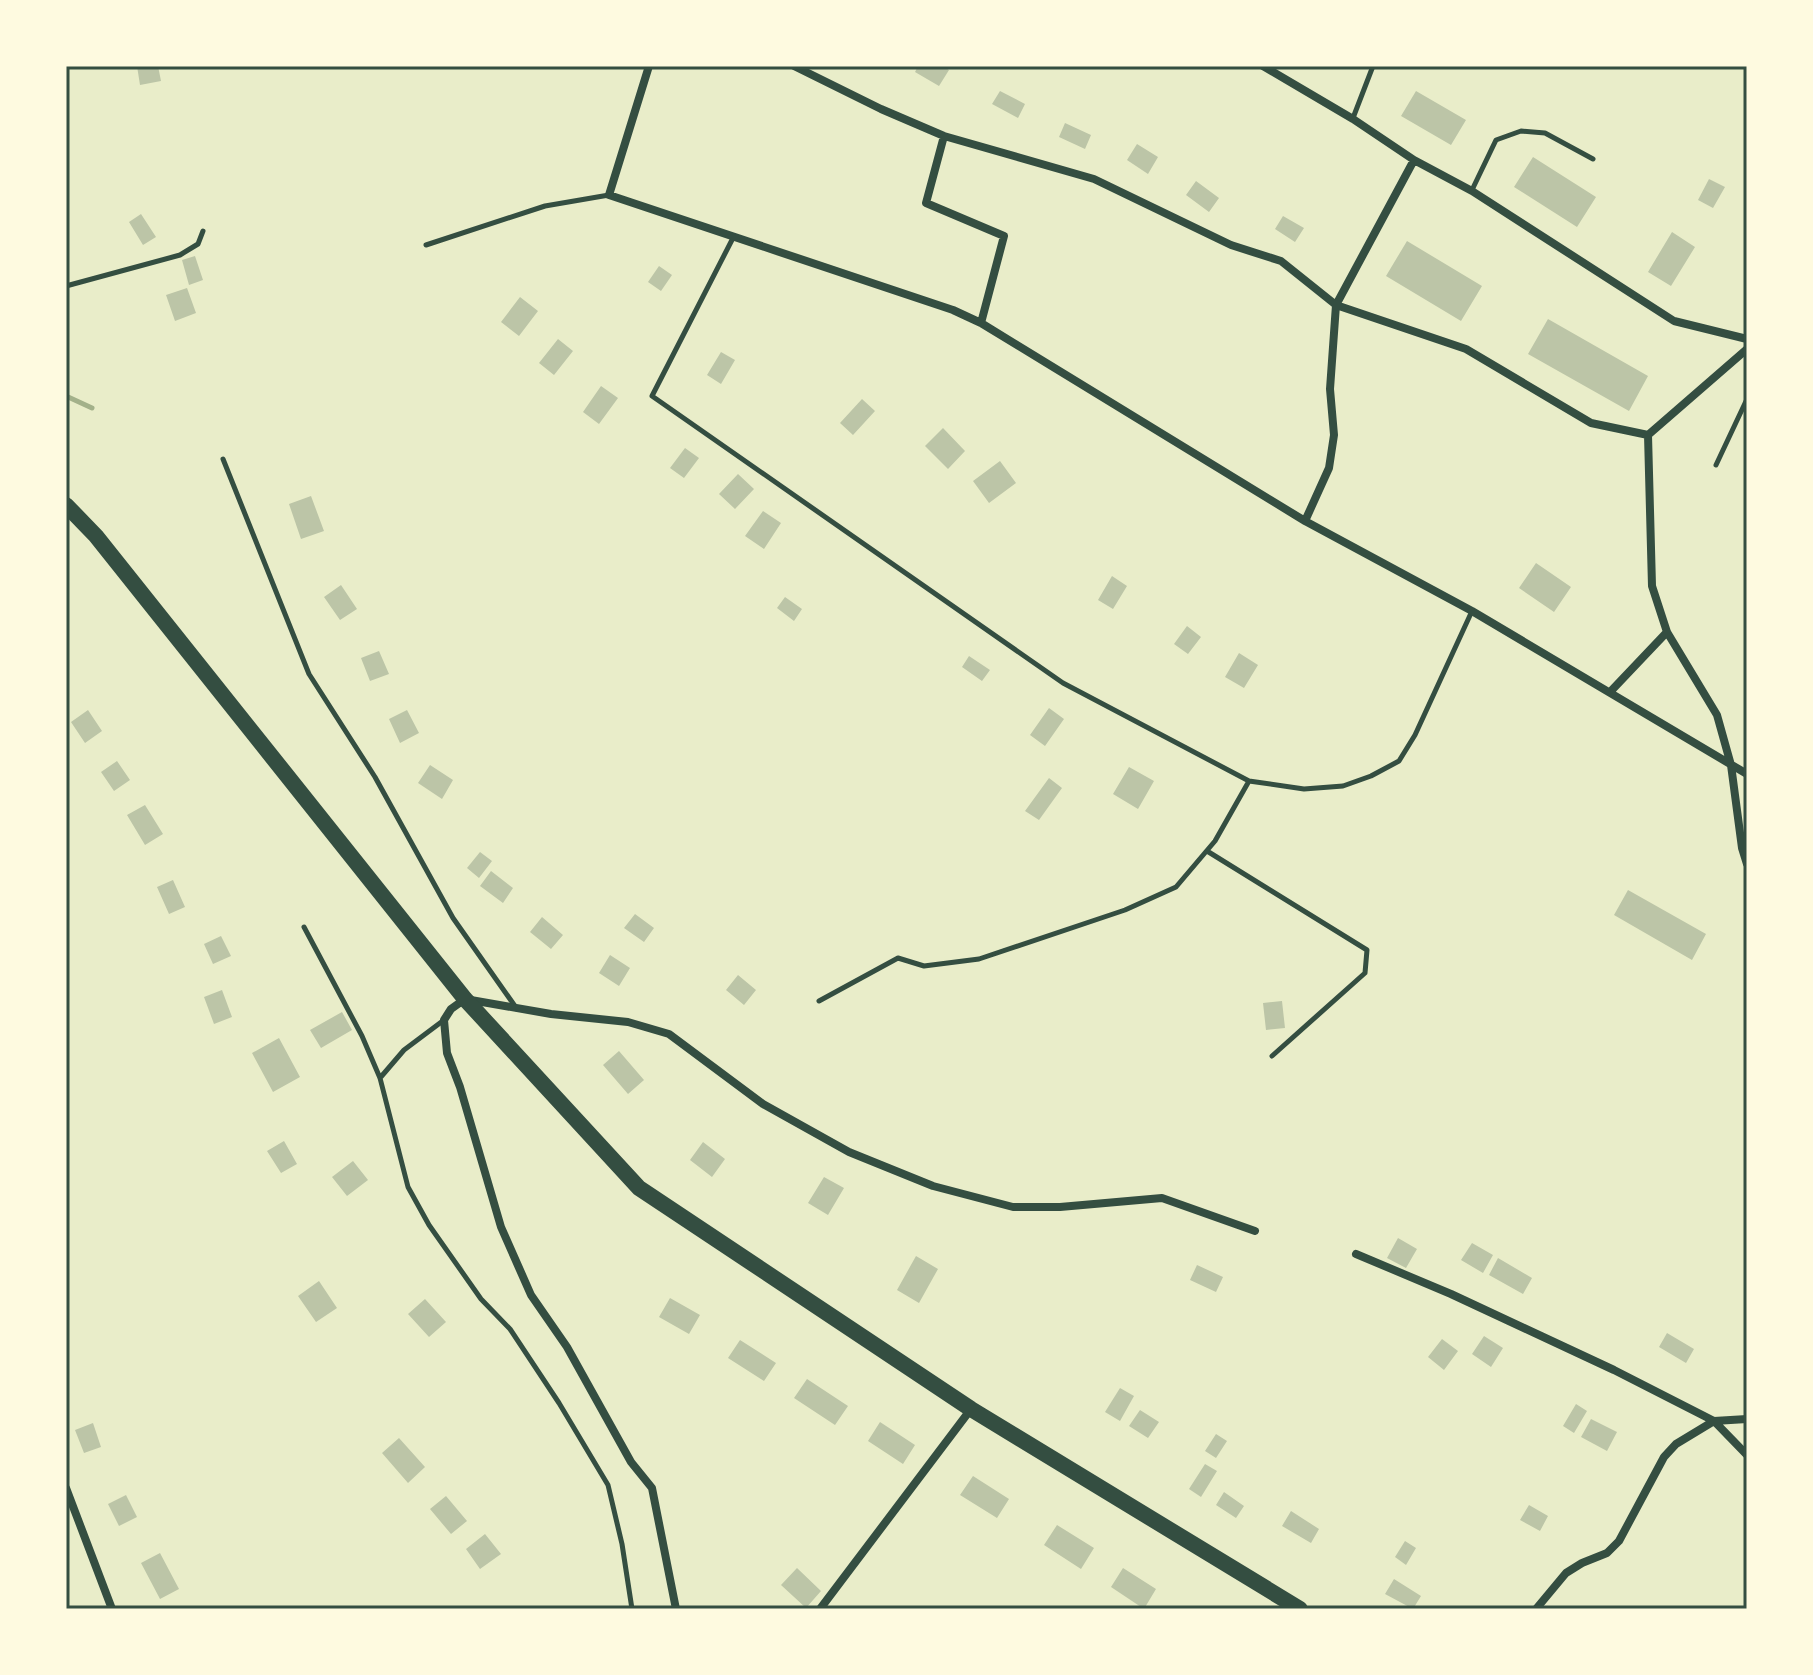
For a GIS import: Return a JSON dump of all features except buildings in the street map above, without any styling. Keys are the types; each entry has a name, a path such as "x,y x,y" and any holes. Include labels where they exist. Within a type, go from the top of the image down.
{"main road":[{"path":"66,505 96,536 465,999 639,1188 971,1409 1300,1609"}],"street":[{"path":"649,66 609,195 953,310 981,323 1305,521 1472,611 1747,774"},
{"path":"794,66 944,136 1094,179 1231,245 1281,261 1336,305 1466,349 1591,423 1648,435"},
{"path":"1263,66 1353,119 1414,160 1472,191 1674,321 1747,339"},
{"path":"944,136 926,203 1004,236 981,323"},
{"path":"1305,521 1331,457 1334,435 1330,389 1336,305 1414,160"},
{"path":"1648,435 1747,349"},
{"path":"1648,435 1652,586 1667,632 1717,715 1731,765 1747,864"},
{"path":"1611,691 1667,632"},
{"path":"676,1609 652,1488 631,1462 567,1347 531,1295 501,1227 447,1053 444,1020 451,1009 465,999 518,1009 628,1022 669,1034 763,1104 849,1152 933,1186 1013,1207 1060,1207 1162,1198 1255,1231"},
{"path":"1356,1254 1451,1294 1714,1421 1747,1455"},
{"path":"820,1609 971,1409"},
{"path":"1536,1609 1566,1573 1607,1553 1619,1541 1664,1457 1676,1444 1714,1421 1747,1419"},
{"path":"66,1488 112,1609"}],"lane":[{"path":"1353,119 1373,66"},
{"path":"1472,191 1496,140 1521,131 1545,133 1593,159"},
{"path":"426,245 545,206 609,195"},
{"path":"66,286 180,255 198,244 203,231"},
{"path":"734,235 652,396 1063,683 1249,781 1304,789 1343,786 1399,761 1415,735 1472,611"},
{"path":"1716,465 1747,399"},
{"path":"223,459 309,674 375,777 453,918 518,1009"},
{"path":"819,1001 898,958 924,966 979,959 1125,910 1176,887 1207,851 1249,781"},
{"path":"1207,851 1367,950 1365,973 1272,1056"},
{"path":"304,927 362,1036 380,1078 408,1187 429,1225 481,1299 510,1329 608,1485 622,1544 632,1609"},
{"path":"380,1078 404,1050 444,1020"}],"waterway":[{"path":"66,396 92,408"}]}
